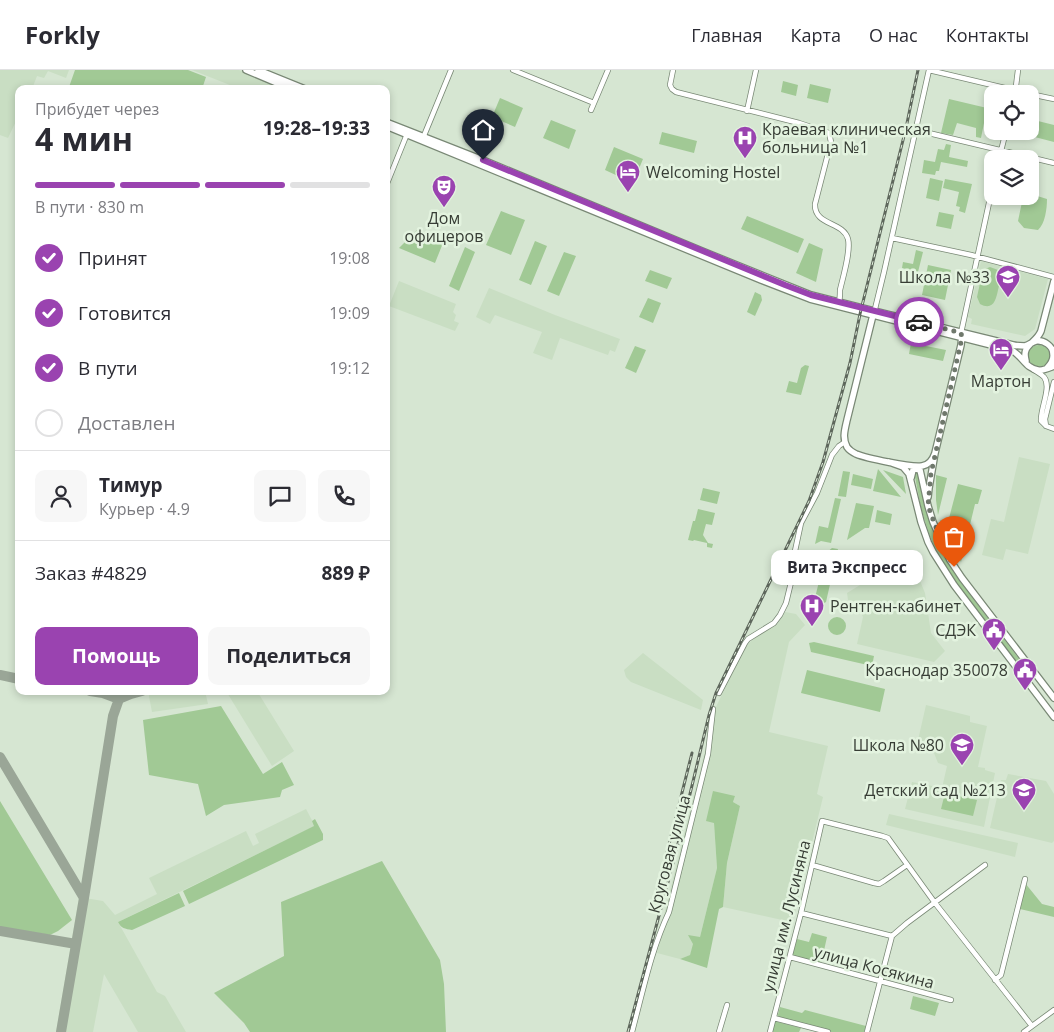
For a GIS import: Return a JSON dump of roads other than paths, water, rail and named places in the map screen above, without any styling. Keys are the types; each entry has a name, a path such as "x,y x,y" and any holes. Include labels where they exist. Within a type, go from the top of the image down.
{"main road":[{"path":"246,70 282,85"},
{"path":"258,70 295,85"},
{"path":"390,124 407,132"},
{"path":"390,127 423,138 811,295 940,331 1022,346 1038,341 1045,342 1054,355 1052,363 1047,368"},
{"path":"423,138 761,280 810,299 874,313"},
{"path":"1027,363 1025,352 1027,347 1039,337 1054,281"},
{"path":"874,313 844,431 848,449 856,454 889,462 918,466 931,461 935,453"},
{"path":"962,335 1012,350 1033,369 1038,370 1054,366"},
{"path":"928,506 935,453 962,335"},
{"path":"889,462 905,469 911,480 921,522 933,552 962,596 1054,717"},
{"path":"911,480 913,470 920,470 928,506 942,543 954,567 1054,698"},
{"path":"1025,679 1030,680 1033,678 1032,670"},
{"path":"1032,689 1035,682 1043,684"}],"street":[{"path":"423,138 451,70"},
{"path":"514,70 594,103"},
{"path":"591,110 608,70"},
{"path":"673,70 670,85 674,90 829,133 831,142 815,210 820,218 842,230 848,239 840,302"},
{"path":"747,111 756,70"},
{"path":"874,313 929,70 988,85"},
{"path":"1016,85 1018,70"},
{"path":"1039,96 1054,99"},
{"path":"916,130 997,150"},
{"path":"390,176 407,132"},
{"path":"1039,160 1054,163"},
{"path":"962,335 988,205"},
{"path":"892,238 1054,277"},
{"path":"1033,369 1044,377 1046,382 1042,422 1054,429"},
{"path":"1046,426 1045,419 1054,383"},
{"path":"719,693 748,639 774,623 780,615 786,603 794,570 795,551 801,523 817,493 832,455 845,442"},
{"name":"Круговая улица","path":"632,1032 654,948 659,932 669,912 708,754 713,710"},
{"name":"улица им. Лусиняна","path":"770,1032 801,913 822,821 888,838 907,865"},
{"path":"812,865 879,884 907,865 934,903 1032,1026"},
{"path":"867,1032 892,936 906,923 985,865"},
{"path":"995,980 1001,975 1025,879"},
{"path":"801,913 892,936"},
{"name":"улица Косякина","path":"790,957 951,1000"},
{"path":"719,1032 727,1005"},
{"path":"1024,1032 1054,1010"},
{"path":"774,1018 828,1032"},
{"path":"802,1032 804,1026"}],"railway":[{"path":"628,1032 716,693 809,501 823,462 850,363 918,70"},
{"path":"657,892 692,753"}],"place":[{"name":"Краевая клиническая больница №1","path":"745,159"},
{"name":"Welcoming Hostel","path":"628,193"},
{"name":"Дом офицеров","path":"444,208"},
{"name":"Школа №33","path":"1008,298"},
{"name":"Мартон","path":"1001,371"},
{"name":"Вита Экспресс","path":"954,567"},
{"name":"Рентген-кабинет","path":"812,627"},
{"name":"СДЭК","path":"994,651"},
{"name":"Краснодар 350078","path":"1025,691"},
{"name":"Школа №80","path":"962,766"},
{"name":"Детский сад №213","path":"1024,811"}]}
